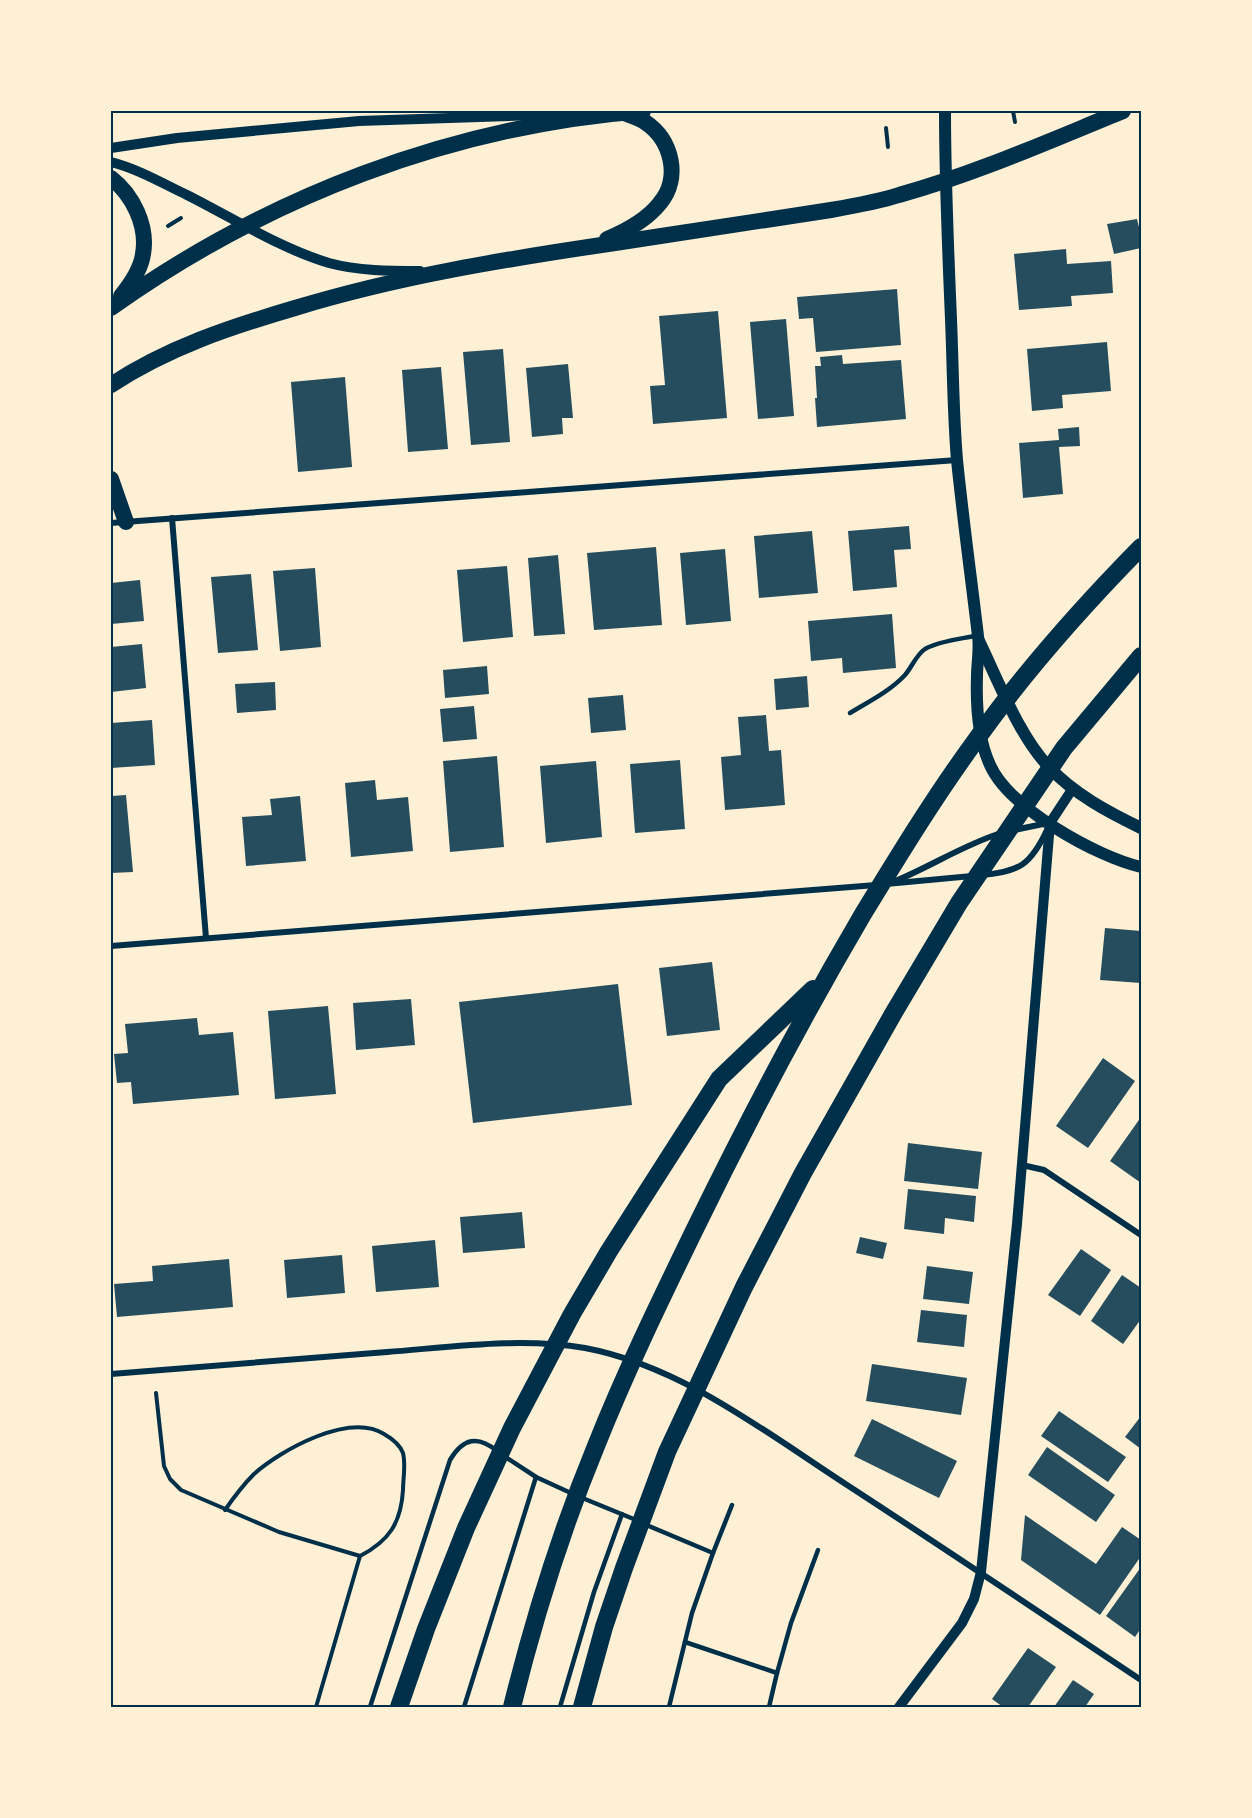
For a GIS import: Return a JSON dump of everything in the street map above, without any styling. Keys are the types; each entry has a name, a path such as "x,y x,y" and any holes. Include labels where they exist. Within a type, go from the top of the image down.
{"highway":[{"path":"112,307 170,268 246,226 318,191 423,153 515,129 643,111"},
{"path":"111,386 132,372 189,344 250,322 355,291 451,269 858,205 897,196 1021,152 1123,111"},
{"path":"583,248 636,225 661,202 670,183 672,174 670,155 661,137 647,123 623,112"},
{"path":"111,178 132,201 139,214 143,238 143,253 139,266 112,307"},
{"path":"111,399 132,372"},
{"path":"111,479 118,522"},
{"path":"512,1707 535,1618 577,1495 619,1391 752,1113 827,975 939,792 977,738 1050,645 1141,547"},
{"path":"582,1707 617,1588 667,1452 758,1258 893,1014 959,903 1065,748 1141,656"},
{"path":"399,1707 426,1629 466,1528 512,1428 562,1330 719,1078 827,975"}],"main road":[{"path":"945,111 957,460 978,638 977,678 982,738 990,767 1012,795 1071,837 1111,858 1141,867"},
{"path":"978,638 1033,748 1049,767 1072,788 1096,804 1141,828"}],"street":[{"path":"111,148 177,138 359,121 623,112"},
{"path":"111,162 144,174 298,252 340,265 369,270 451,269"},
{"path":"118,522 957,460"},
{"path":"172,518 206,938"},
{"path":"111,946 987,875 1020,866 1035,854 1050,823 1072,788"},
{"path":"887,884 978,840 1007,831 1050,823"},
{"path":"899,1707 962,1623 974,1599 981,1572 1022,1166 1050,823"},
{"path":"1022,1166 1044,1170 1141,1235"},
{"path":"111,1374 486,1344 560,1345 605,1353 664,1374 722,1404 981,1572 1141,1680"}],"lane":[{"path":"850,712 885,692 906,674 918,655 927,648 978,638"},
{"path":"370,1707 450,1460 455,1451 471,1441 488,1444 511,1462 536,1477 713,1552"},
{"path":"464,1707 536,1477"},
{"path":"669,1707 697,1595 732,1505"},
{"path":"560,1707 594,1592 622,1514"},
{"path":"769,1707 793,1616 818,1550"},
{"path":"685,1642 777,1673"}],"path":[{"path":"1013,111 1015,122"},
{"path":"886,128 888,147"},
{"path":"163,230 181,218"},
{"path":"156,1393 164,1466 170,1479 181,1490 279,1532 360,1556"},
{"path":"225,1510 254,1474 284,1453 324,1434 344,1428 366,1427 390,1438 402,1452 404,1464 402,1503 399,1514 389,1534 374,1548 360,1556 316,1707"}],"building":[{"path":"1137,219 1141,248 1114,254 1107,224"},
{"path":"1066,249 1067,264 1111,261 1113,293 1071,296 1072,306 1019,310 1014,254"},
{"path":"897,289 901,345 816,352 813,318 799,319 797,297"},
{"path":"718,311 727,418 653,424 650,386 665,385 659,316"},
{"path":"786,319 794,416 758,419 750,322"},
{"path":"1107,342 1111,391 1062,395 1063,408 1032,411 1027,349"},
{"path":"503,349 510,442 471,445 463,352"},
{"path":"842,355 843,364 901,360 906,419 817,427 815,366 821,366 820,357"},
{"path":"568,364 573,418 562,418 563,434 532,437 526,368"},
{"path":"441,367 448,449 408,452 402,370"},
{"path":"345,377 352,467 298,472 291,382"},
{"path":"1079,427 1080,446 1059,447 1063,494 1023,498 1019,443 1059,440 1058,429"},
{"path":"909,526 911,549 894,550 897,587 853,591 848,531"},
{"path":"812,531 818,593 759,598 754,536"},
{"path":"656,547 662,625 594,630 587,553"},
{"path":"725,549 731,621 686,625 680,553"},
{"path":"558,555 565,634 534,636 528,558"},
{"path":"507,566 513,637 463,642 457,570"},
{"path":"315,568 321,647 280,651 273,571"},
{"path":"251,574 258,650 218,653 211,577"},
{"path":"140,580 144,621 111,624 111,583"},
{"path":"892,614 896,668 843,673 842,658 811,661 808,621"},
{"path":"142,644 146,688 111,692 111,647"},
{"path":"487,666 489,694 445,698 443,670"},
{"path":"807,676 809,707 776,710 774,679"},
{"path":"275,682 276,710 237,713 235,684"},
{"path":"623,695 626,730 591,733 588,698"},
{"path":"474,706 477,739 443,742 440,709"},
{"path":"766,715 769,751 781,750 785,805 725,810 721,757 741,755 738,717"},
{"path":"152,720 155,765 111,768 111,723"},
{"path":"497,756 504,847 450,852 443,761"},
{"path":"680,760 685,829 635,833 630,764"},
{"path":"596,761 602,837 546,843 540,766"},
{"path":"375,780 377,800 408,797 413,851 351,857 345,783"},
{"path":"126,795 133,872 111,873 111,796"},
{"path":"300,796 306,861 246,866 242,817 272,815 270,799"},
{"path":"1105,928 1141,931 1141,983 1100,980"},
{"path":"712,962 720,1030 667,1036 659,968"},
{"path":"618,984 632,1105 473,1123 459,1002"},
{"path":"411,999 415,1045 356,1050 353,1003"},
{"path":"328,1006 336,1094 275,1099 268,1011"},
{"path":"197,1018 199,1035 233,1032 239,1095 133,1104 131,1082 117,1083 114,1054 128,1053 125,1024"},
{"path":"1103,1058 1135,1081 1088,1148 1056,1126"},
{"path":"1141,1117 1141,1183 1110,1161"},
{"path":"908,1143 982,1152 978,1189 904,1181"},
{"path":"908,1189 976,1196 974,1222 945,1218 944,1234 904,1229"},
{"path":"522,1212 525,1248 463,1253 460,1217"},
{"path":"860,1237 887,1243 883,1259 856,1253"},
{"path":"435,1240 439,1287 376,1292 372,1246"},
{"path":"1081,1249 1111,1270 1080,1316 1048,1295"},
{"path":"342,1255 345,1293 287,1298 284,1260"},
{"path":"229,1259 233,1307 117,1317 114,1284 153,1281 152,1266"},
{"path":"927,1266 973,1272 969,1304 923,1299"},
{"path":"1122,1275 1141,1288 1141,1319 1123,1344 1091,1321"},
{"path":"921,1310 967,1315 964,1347 917,1342"},
{"path":"872,1364 967,1378 961,1415 866,1401"},
{"path":"1059,1411 1126,1457 1108,1482 1041,1436"},
{"path":"1141,1416 1141,1449 1125,1437"},
{"path":"872,1419 957,1461 939,1498 854,1456"},
{"path":"1047,1447 1115,1495 1096,1522 1028,1475"},
{"path":"1025,1515 1096,1564 1122,1527 1141,1540 1141,1556 1100,1615 1021,1560"},
{"path":"1141,1567 1141,1628 1135,1637 1106,1616"},
{"path":"1028,1648 1056,1667 1028,1707 1003,1707 992,1699"},
{"path":"1073,1680 1094,1694 1085,1707 1054,1707"}]}
